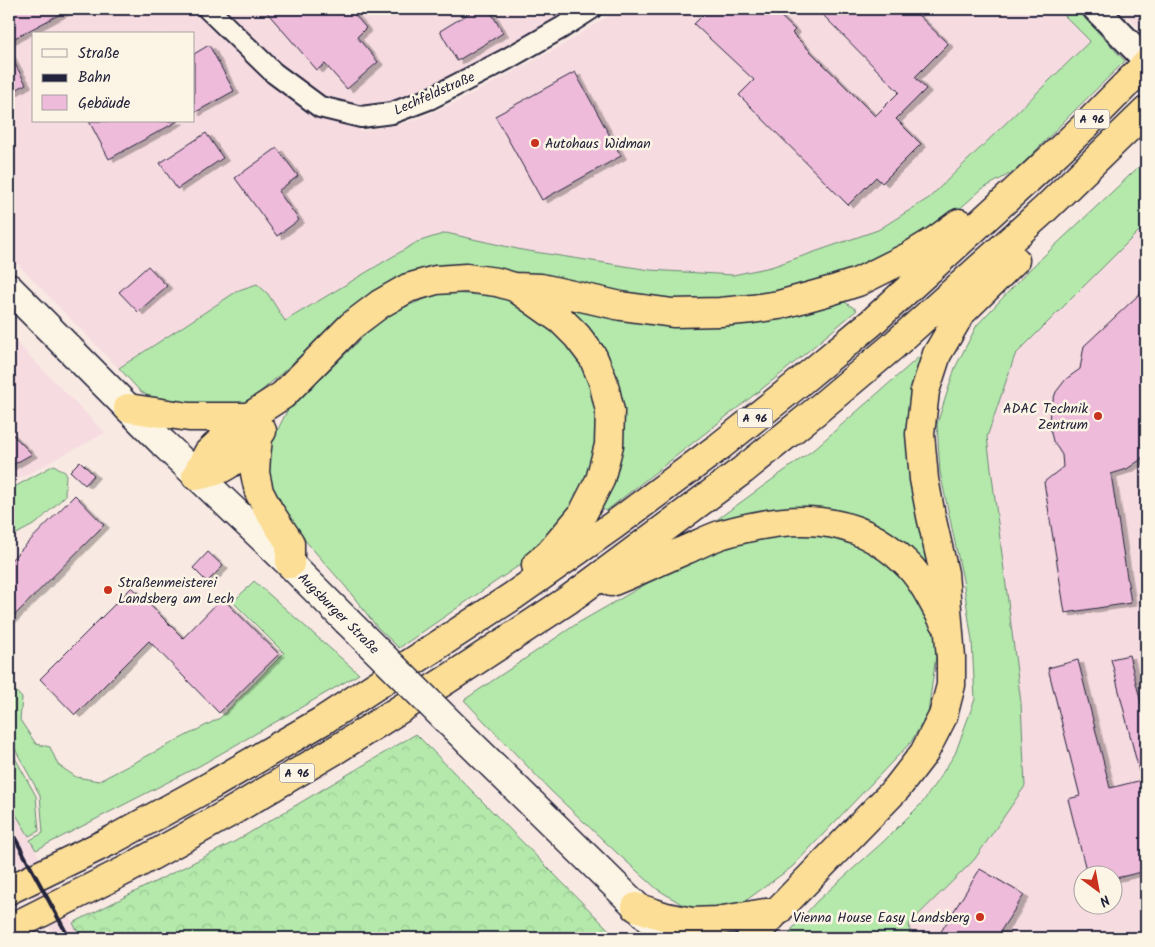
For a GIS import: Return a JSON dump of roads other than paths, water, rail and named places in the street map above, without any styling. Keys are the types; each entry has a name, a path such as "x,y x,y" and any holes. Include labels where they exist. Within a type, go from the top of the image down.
{"highway":[{"name":"A 96","path":"9,890 112,840 212,785 342,709 454,636 614,526 720,446 871,322 1035,173 1146,64"},
{"name":"A 96","path":"9,929 128,869 229,813 353,739 568,600 742,470 892,347 1043,211 1146,111"},
{"path":"196,476 218,470 241,456 254,428 283,395 352,326 380,304 408,288 436,280 466,278 497,282 514,287 541,288 621,306 673,313 720,312 779,305 858,282 910,256 936,240 990,198 1035,173"},
{"path":"751,938 897,788 924,753 943,716 951,685 951,658 944,573 924,479 920,434 925,391 937,354 962,313 1020,254 1043,211"},
{"path":"454,636 549,554 582,515 600,480 609,445 610,411 603,381 593,357 577,336 561,320 514,287"},
{"path":"128,408 254,428"},
{"path":"254,428 255,473 259,492 290,543 290,564"},
{"path":"568,600 722,534 788,521 814,521 844,526 867,535 890,549 920,581 948,630"},
{"path":"636,907 666,917 692,922 717,921 778,911"},
{"path":"770,938 778,911"}],"main road":[{"name":"Augsburger Straße","path":"9,288 196,476 290,564 669,938"}],"street":[{"name":"Lechfeldstraße","path":"208,9 274,73 320,107 361,117 392,113 429,98 505,60 591,9"},
{"path":"1102,15 1146,60"}],"railway":[{"path":"9,827 69,938"}],"place":[{"name":"Autohaus Widman","path":"535,143"},
{"name":"ADAC Technik Zentrum","path":"1098,416"},
{"name":"Straßenmeisterei Landsberg am Lech","path":"108,590"},
{"name":"Vienna House Easy Landsberg","path":"980,917"}]}
